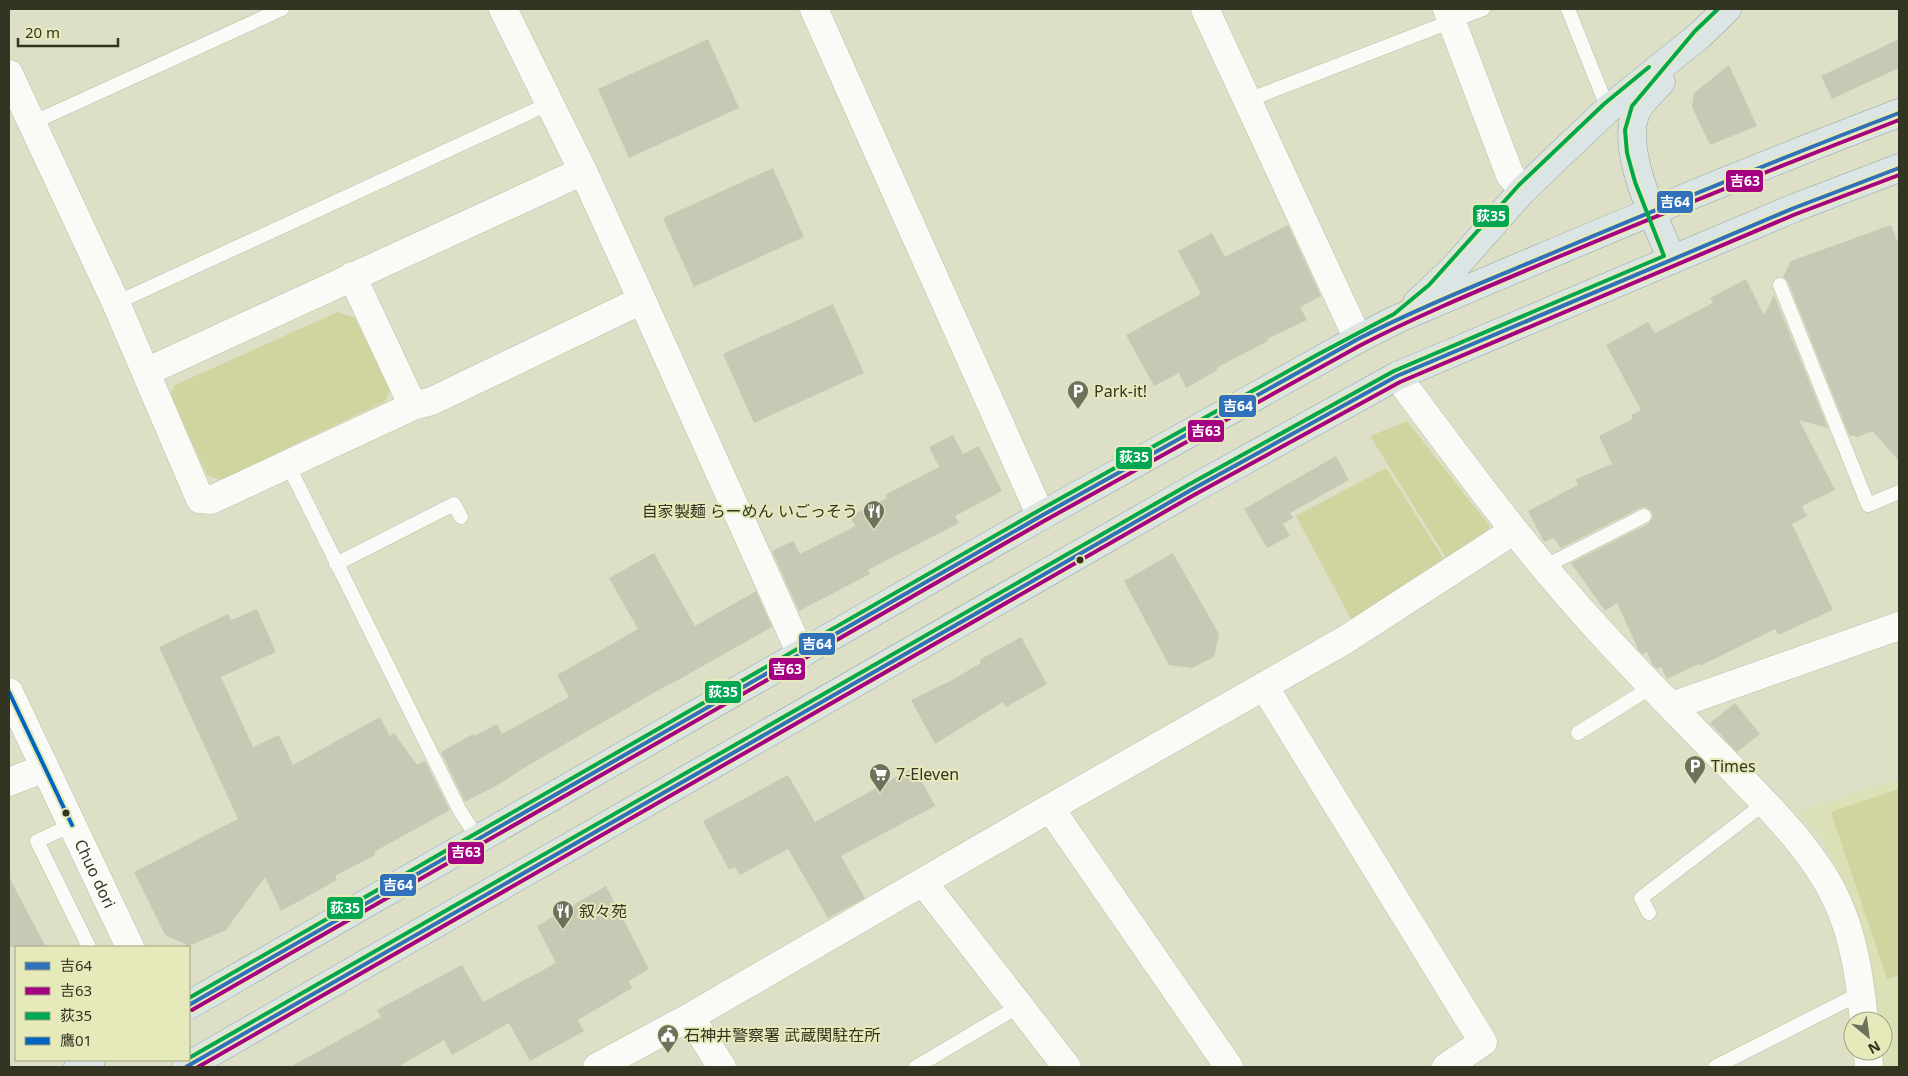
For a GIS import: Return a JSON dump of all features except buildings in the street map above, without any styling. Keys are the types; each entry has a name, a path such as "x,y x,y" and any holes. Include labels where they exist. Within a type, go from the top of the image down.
{"main road":[{"path":"1397,319 1433,290 1454,269 1523,190 1608,109 1700,35 1727,9"},
{"path":"1672,259 1652,210 1633,152 1631,131 1637,110 1700,35"},
{"path":"190,1005 1041,516 1397,319 1652,210 1899,113"},
{"path":"186,1064 1191,490 1397,376 1794,208 1899,168"},
{"path":"78,1067 89,1061"}],"street":[{"path":"503,9 642,300 801,654"},
{"path":"814,9 1041,516"},
{"path":"1205,9 1358,340"},
{"path":"1450,15 1510,175 1523,190"},
{"path":"12,89 32,123 116,304 200,499 211,500 413,406 432,401 642,300"},
{"path":"146,372 582,171"},
{"path":"352,276 413,406"},
{"path":"1397,376 1513,531 1597,628 1765,803 1818,867 1836,898 1847,925 1863,1011"},
{"path":"597,1067 690,1017 1050,808 1345,640 1513,531"},
{"path":"1672,706 1899,626"},
{"path":"1264,686 1483,1042 1446,1067"},
{"name":"Chuo dori","path":"9,692 130,946"},
{"path":"9,782 45,768"},
{"path":"1050,808 1229,1067"},
{"path":"923,882 1067,1067"},
{"path":"690,1017 722,1067"}],"lane":[{"path":"32,123 282,9"},
{"path":"1248,100 1450,15 1483,9"},
{"path":"1568,9 1608,109"},
{"path":"116,304 548,104"},
{"path":"1780,284 1868,505 1899,492"},
{"path":"288,465 460,811 479,840"},
{"path":"336,564 454,504 460,517"},
{"path":"1544,567 1644,516"},
{"path":"1578,733 1653,686"},
{"path":"1649,913 1641,898 1765,803"},
{"path":"72,825 37,841 89,946"},
{"path":"1715,1067 1861,993"},
{"path":"916,1067 1019,1006"}],"shaded area":[{"path":"338,312 355,318 390,391 384,402 285,449 283,456 226,482 207,475 170,395 175,385"},
{"path":"1407,421 1489,525 1488,533 1447,559 1370,436"},
{"path":"1386,468 1445,561 1352,621 1296,516"},
{"path":"1899,779 1899,1067 1881,1067 1881,1061 1893,1061 1893,1011 1877,1011 1876,992 1858,913 1822,838 1797,813"},
{"path":"1899,789 1899,975 1887,979 1831,812"}],"transit line":[{"name":"荻35","path":"190,1057 1188,485 1394,371 1664,256 1635,182 1627,153 1625,130 1632,106 1695,31 1718,9"},
{"name":"荻35","path":"190,997 1038,511 1315,356 1394,314 1429,285 1519,185 1604,104 1649,67"},
{"name":"吉64","path":"190,1004 1041,516 1358,339 1431,304 1598,234 1899,113"},
{"name":"吉63","path":"192,1010 1044,521 1361,345 1434,310 1558,257 1728,187 1899,120"},
{"name":"吉64","path":"186,1067 1191,490 1397,376 1794,208 1899,168"},
{"name":"吉63","path":"198,1067 1194,495 1400,382 1796,214 1899,175"},
{"name":"鷹01","path":"9,692 72,825"}],"place":[{"name":"Park-it!","path":"1078,410"},
{"name":"自家製麺 らーめん いごっそう","path":"874,530"},
{"name":"Times","path":"1695,785"},
{"name":"7-Eleven","path":"880,793"},
{"name":"叙々苑","path":"563,930"},
{"name":"石神井警察署 武蔵関駐在所","path":"668,1054"}]}
